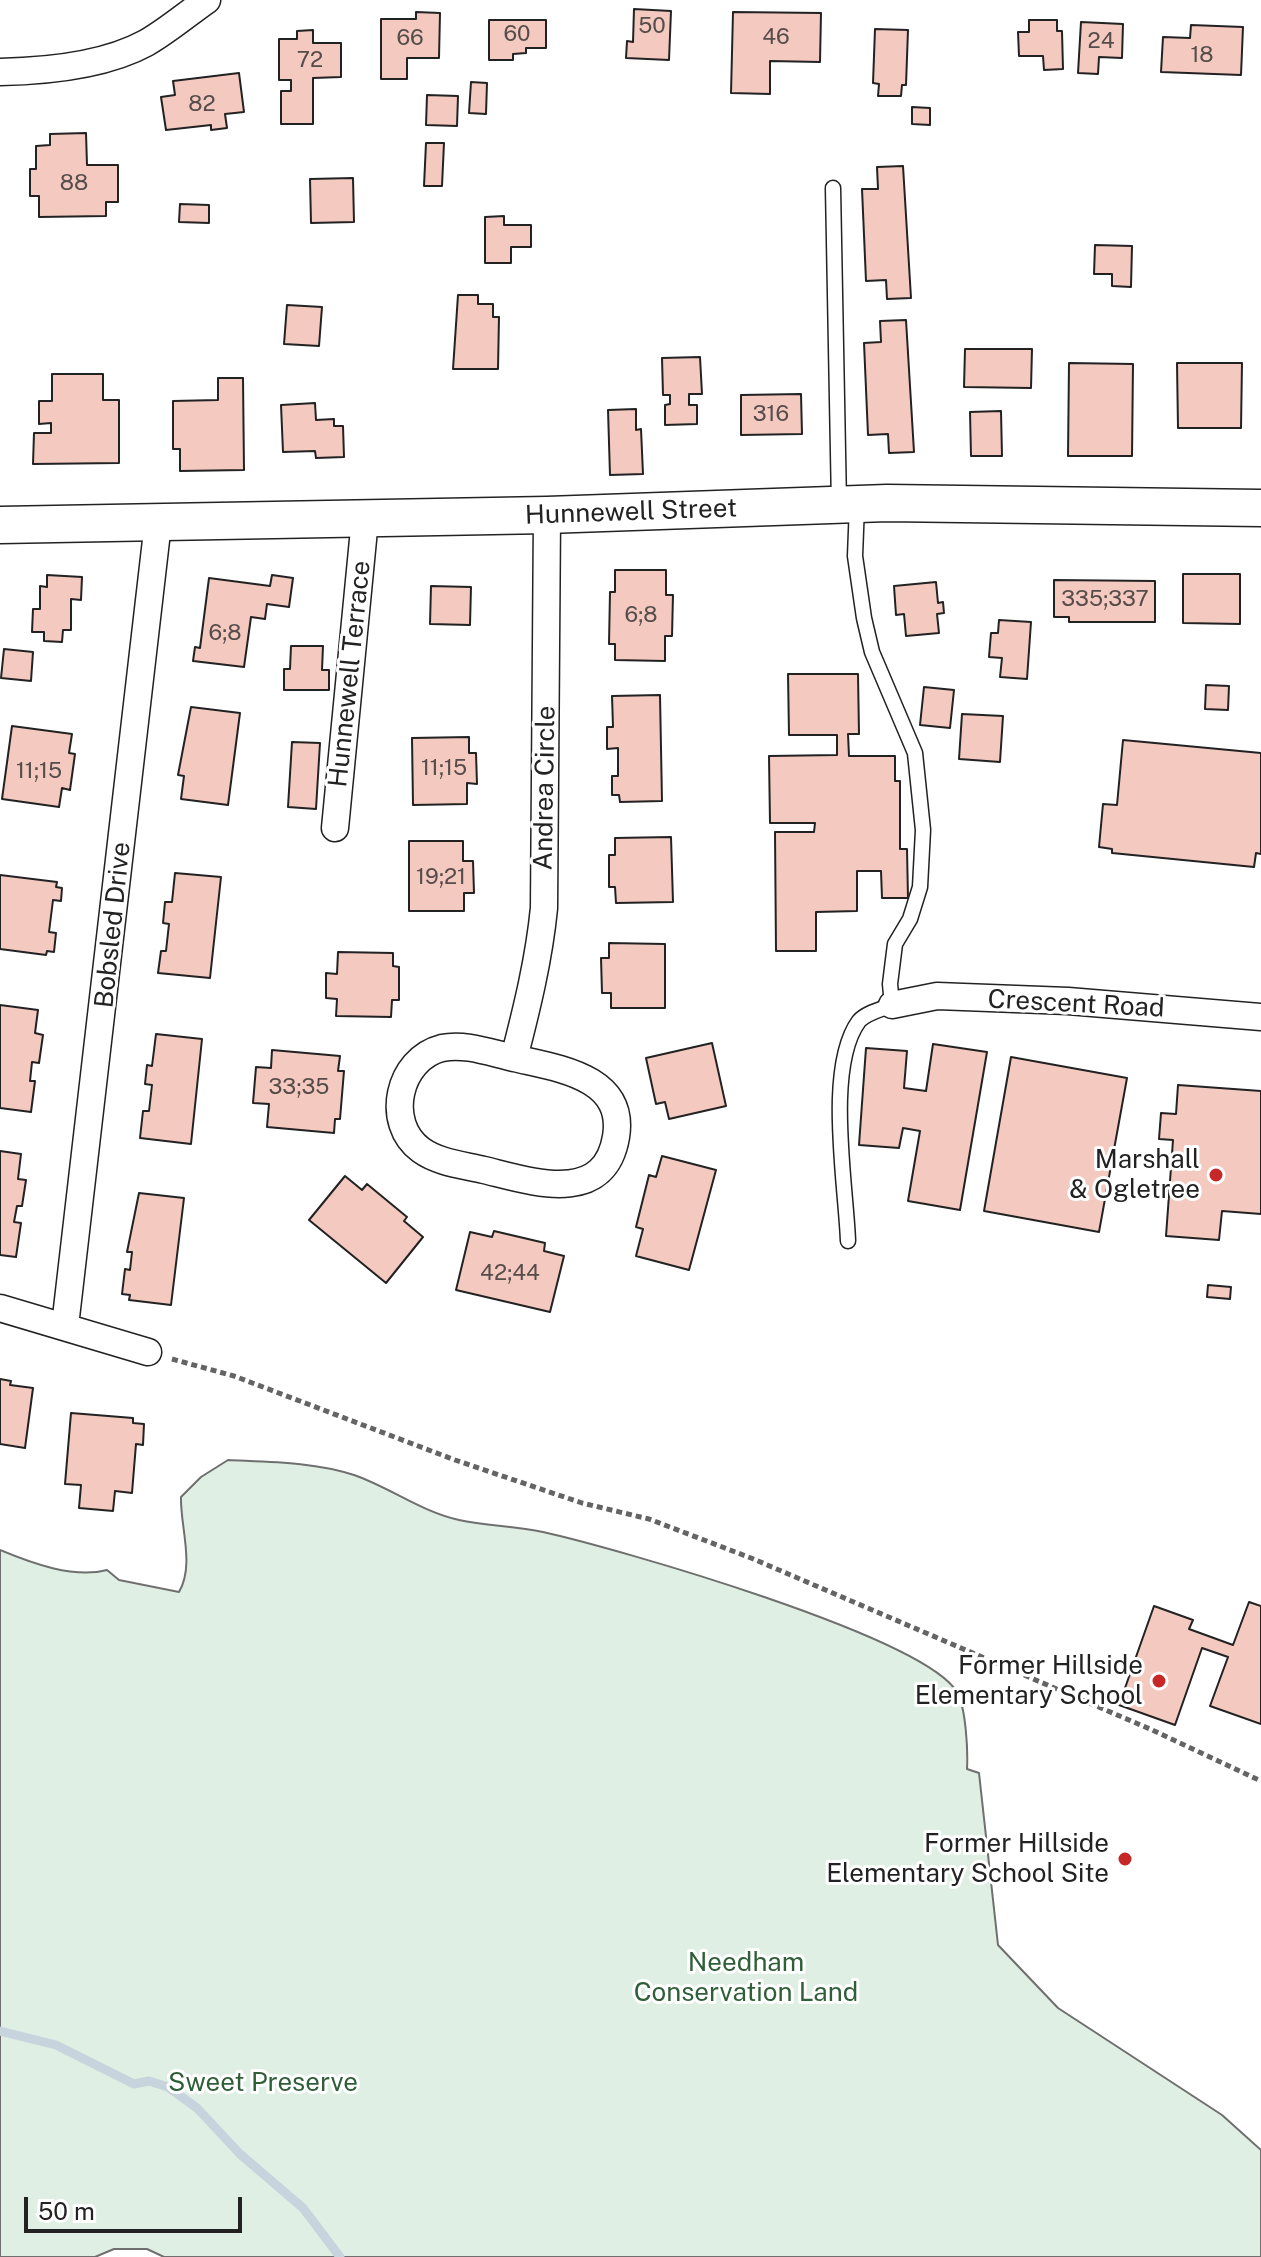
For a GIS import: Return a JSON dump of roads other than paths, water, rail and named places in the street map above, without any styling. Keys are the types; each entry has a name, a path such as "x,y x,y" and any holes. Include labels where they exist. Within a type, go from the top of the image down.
{"main road":[{"name":"Hunnewell Street","path":"0,525 547,515 848,505 1261,508"}],"street":[{"path":"0,72 33,71 107,58 145,43 207,0"},
{"name":"Andrea Circle","path":"514,1058 539,956 544,908 547,515"},
{"name":"Hunnewell Terrace","path":"335,828 365,519"},
{"name":"Bobsled Drive","path":"65,1326 158,523"},
{"name":"Crescent Road","path":"892,1005 937,996 1068,1001 1261,1017"},
{"path":"460,1046 514,1058 580,1074 607,1096 616,1116 616,1136 610,1156 593,1176 566,1186 544,1185 438,1159 420,1149 407,1134 399,1109 400,1091 411,1069 424,1056 440,1048 460,1046"},
{"path":"0,1308 148,1352"}],"lane":[{"path":"833,188 848,505 855,556 872,652 915,753 923,830 920,887 910,919 895,944 890,984 892,1005 862,1018 850,1036 844,1061 839,1114 848,1241"}],"waterway":[{"path":"0,2031 56,2045 134,2084 149,2081 168,2087 197,2108 240,2154 303,2208 340,2257"}],"place":[{"name":"Marshall & Ogletree","path":"1216,1175"},
{"name":"Former Hillside Elementary School","path":"1159,1681"},
{"name":"Former Hillside Elementary School Site","path":"1125,1859"}],"park label":[{"name":"Needham Conservation Land","path":"746,1978"},
{"name":"Sweet Preserve","path":"263,2083"}]}
